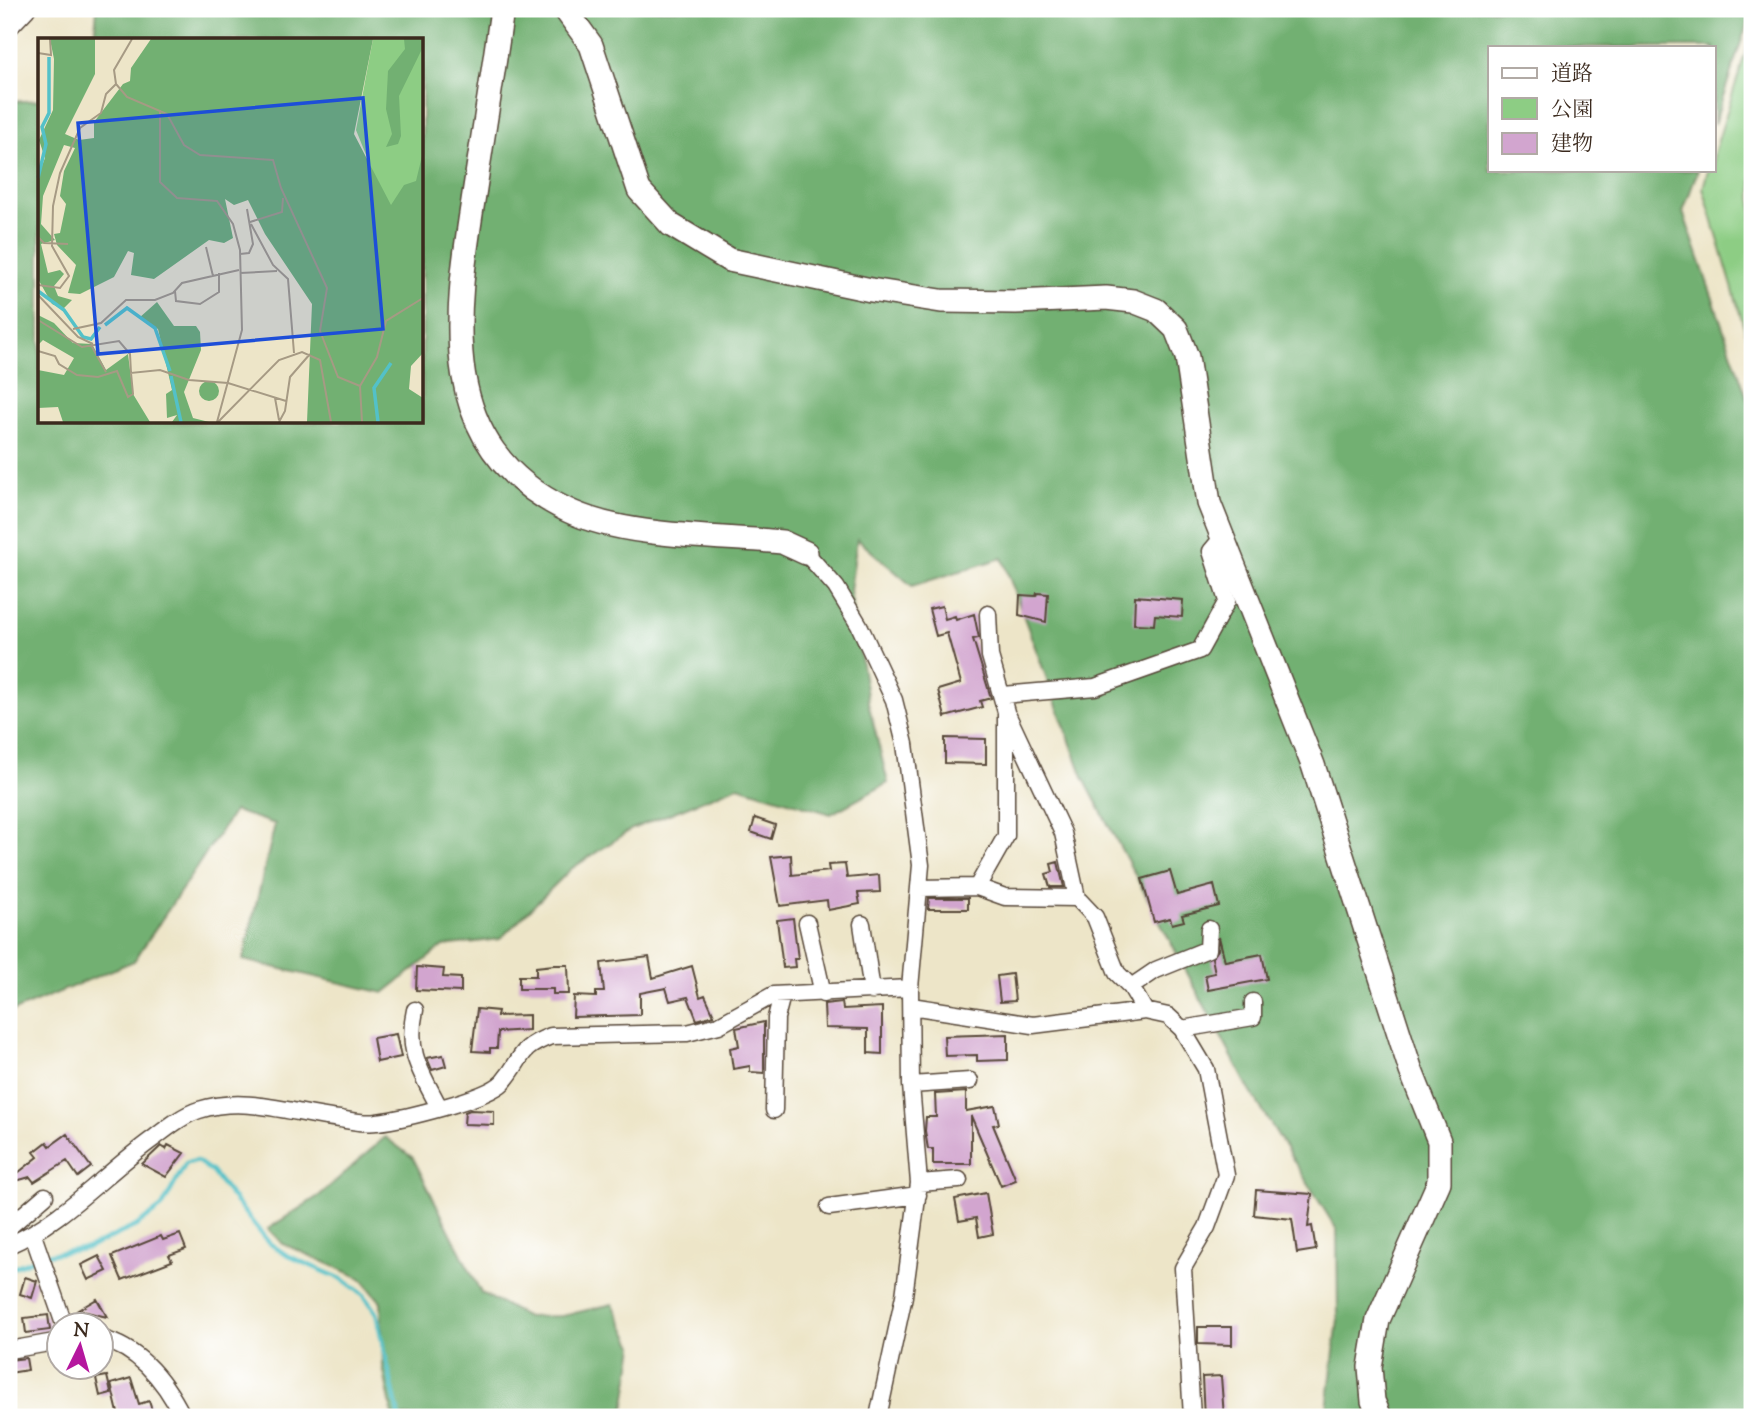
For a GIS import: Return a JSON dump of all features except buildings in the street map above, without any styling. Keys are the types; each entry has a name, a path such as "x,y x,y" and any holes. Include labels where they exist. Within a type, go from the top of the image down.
{"street":[{"path":"9,28 27,9"},
{"path":"502,9 459,292 458,346 469,406 482,435 517,478 567,510 620,528 782,542 806,553 836,587 859,625 894,700 905,744 921,864 910,989 911,1085 919,1189 902,1308 878,1417"},
{"path":"565,9 591,45 639,190 671,226 729,260 871,290 941,301 1016,302 1106,298 1133,301 1156,310 1176,329 1187,357 1209,503 1221,539 1266,641 1313,765 1411,1071 1439,1141 1439,1182 1378,1320 1370,1367 1373,1401 1380,1417"},
{"path":"1003,695 1095,687 1200,650 1227,601 1211,551 1221,539"},
{"path":"977,887 1006,836 1006,712 990,656 988,614"},
{"path":"1006,712 1063,833 1077,898 1095,917 1117,973 1131,987 1144,1011"},
{"path":"920,888 977,887 1005,897 1077,898"},
{"path":"807,923 822,994"},
{"path":"862,924 872,991"},
{"path":"1131,987 1156,970 1208,949 1209,929"},
{"path":"9,1245 34,1240 145,1144 197,1110 245,1102 314,1116 374,1123 491,1091 503,1081 515,1061 532,1043 551,1036 687,1033 719,1025 773,995 910,989"},
{"path":"774,1110 776,1018 782,995"},
{"path":"1182,1029 1253,1017 1253,1002"},
{"path":"911,1006 1033,1025 1144,1011 1168,1016 1182,1029 1206,1069 1226,1175 1207,1227 1183,1268 1192,1417"},
{"path":"415,1010 411,1031 413,1058 439,1107"},
{"path":"911,1085 970,1081"},
{"path":"829,1207 959,1180"},
{"path":"9,1227 45,1196"},
{"path":"34,1240 59,1310"},
{"path":"9,1350 46,1343"},
{"path":"116,1345 135,1354 162,1380 183,1417"}],"green space":[{"path":"97,9 1752,9 1716,118 1716,46 1488,46 1488,172 1697,172 1683,212 1752,412 1752,1417 1326,1417 1338,1319 1337,1230 1249,1089 1084,779 1002,558 912,586 857,539 850,591 868,702 888,783 831,814 738,786 632,829 571,869 500,939 443,946 384,993 243,960 275,824 234,811 134,961 9,1013 9,102 38,100 38,424 424,424 424,38 94,38"},
{"path":"1752,32 1752,354 1703,188 1707,172 1716,172 1716,147"},
{"path":"385,1137 413,1158 481,1293 527,1317 562,1316 613,1304 634,1346 623,1417 393,1417 383,1367 381,1302 361,1278 283,1244 268,1229 320,1195"}],"waterway":[{"path":"46,1255 88,1248 136,1226 162,1207 186,1163 197,1161 211,1171 269,1243 288,1256 344,1280 364,1295 376,1313 399,1417"},
{"path":"9,1269 37,1258"}]}
